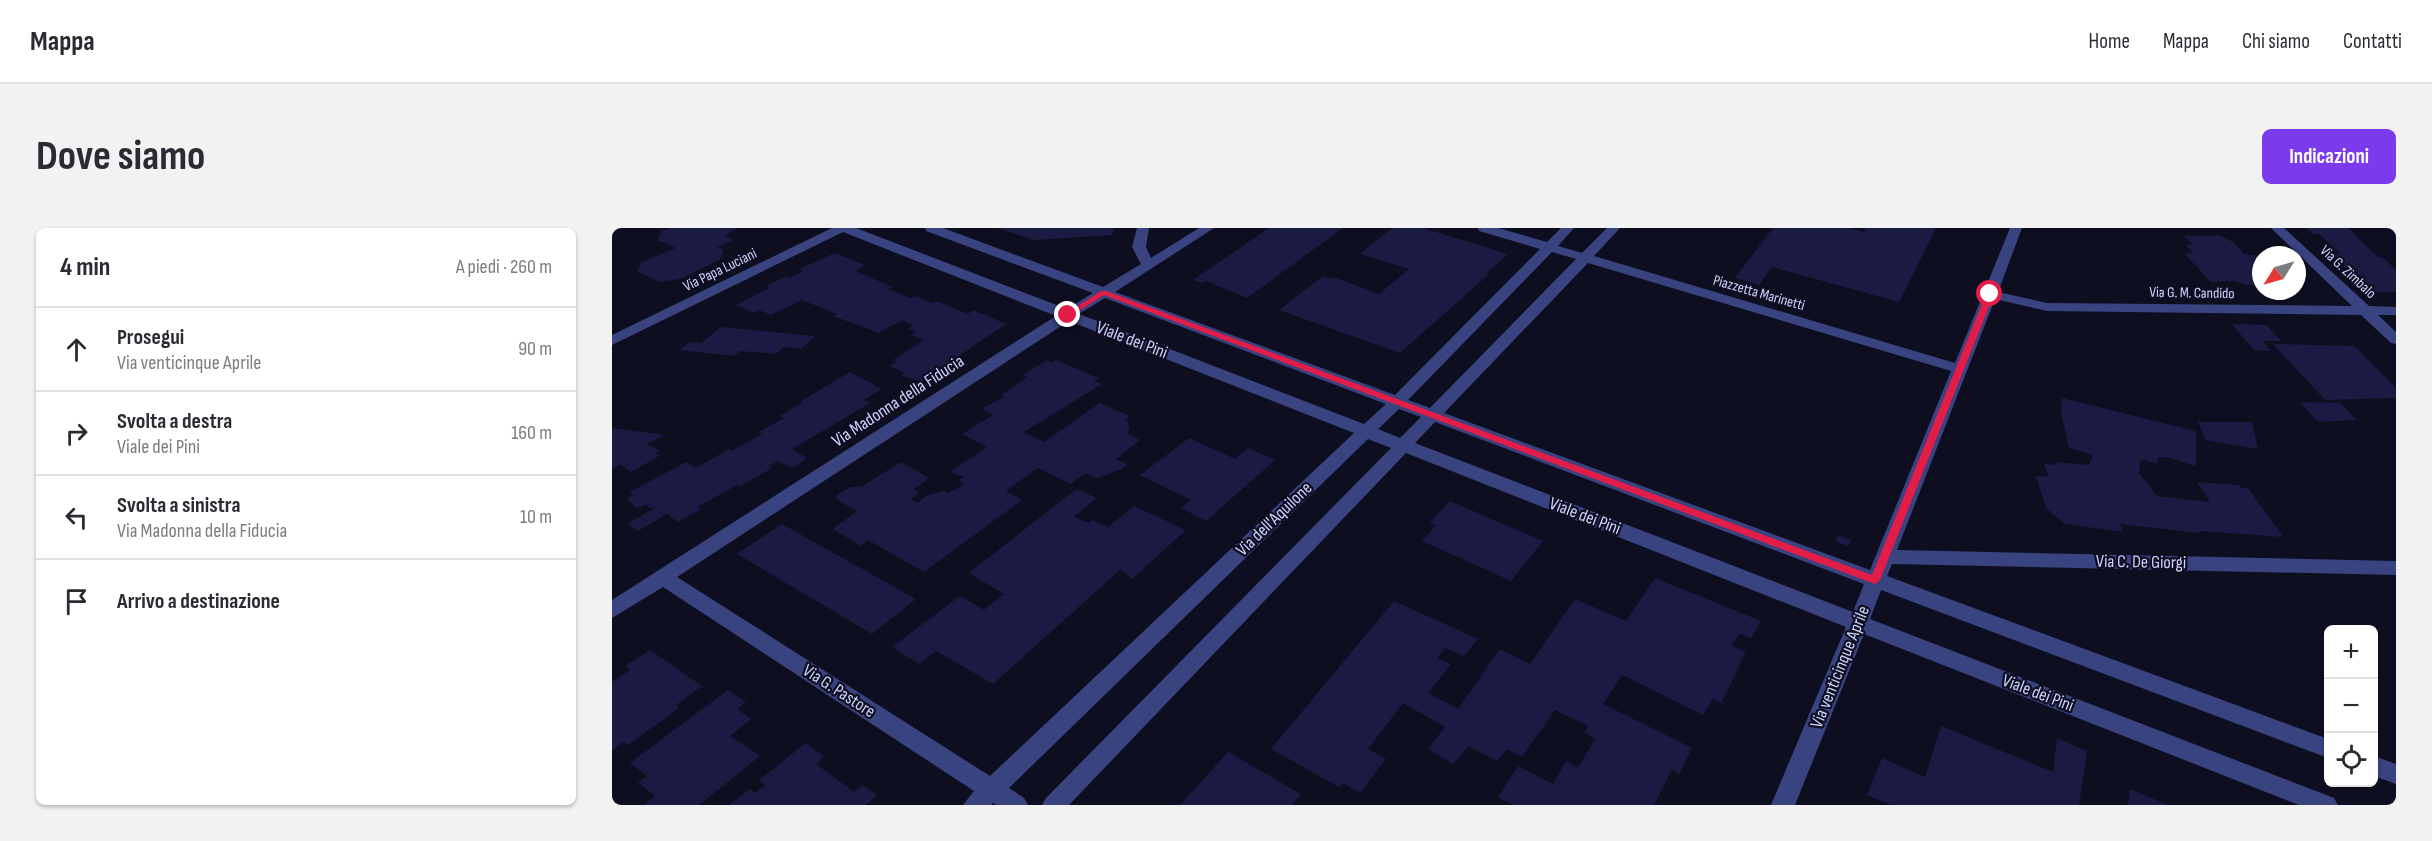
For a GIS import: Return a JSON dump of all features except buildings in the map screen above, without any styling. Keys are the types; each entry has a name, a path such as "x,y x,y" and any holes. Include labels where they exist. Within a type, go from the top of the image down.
{"street":[{"name":"Viale dei Pini","path":"843,228 1406,445 2326,805"},
{"name":"Via Papa Luciani","path":"612,341 843,228"},
{"name":"Viale dei Pini","path":"932,228 2324,748"},
{"path":"1143,228 1138,248 1148,265"},
{"name":"Via Madonna della Fiducia","path":"612,610 1068,315 1208,228"},
{"name":"Piazzetta Marinetti","path":"1484,228 1960,369"},
{"name":"Via dell'Aquilone","path":"975,805 1398,401 1568,228"},
{"path":"1054,805 1436,415 1614,228"},
{"name":"Via venticinque Aprile","path":"1783,805 2016,228"},
{"name":"Via G. Zimbalo","path":"2277,228 2396,340"},
{"name":"Via G. M. Candido","path":"1990,294 2048,307 2396,311"},
{"name":"Via C. De Giorgi","path":"1885,557 2396,568"},
{"name":"Via G. Pastore","path":"662,578 1016,805"},
{"path":"2378,768 2396,774"}],"route":[{"path":"1068,315 1104,292 1875,580 1990,294"}]}
